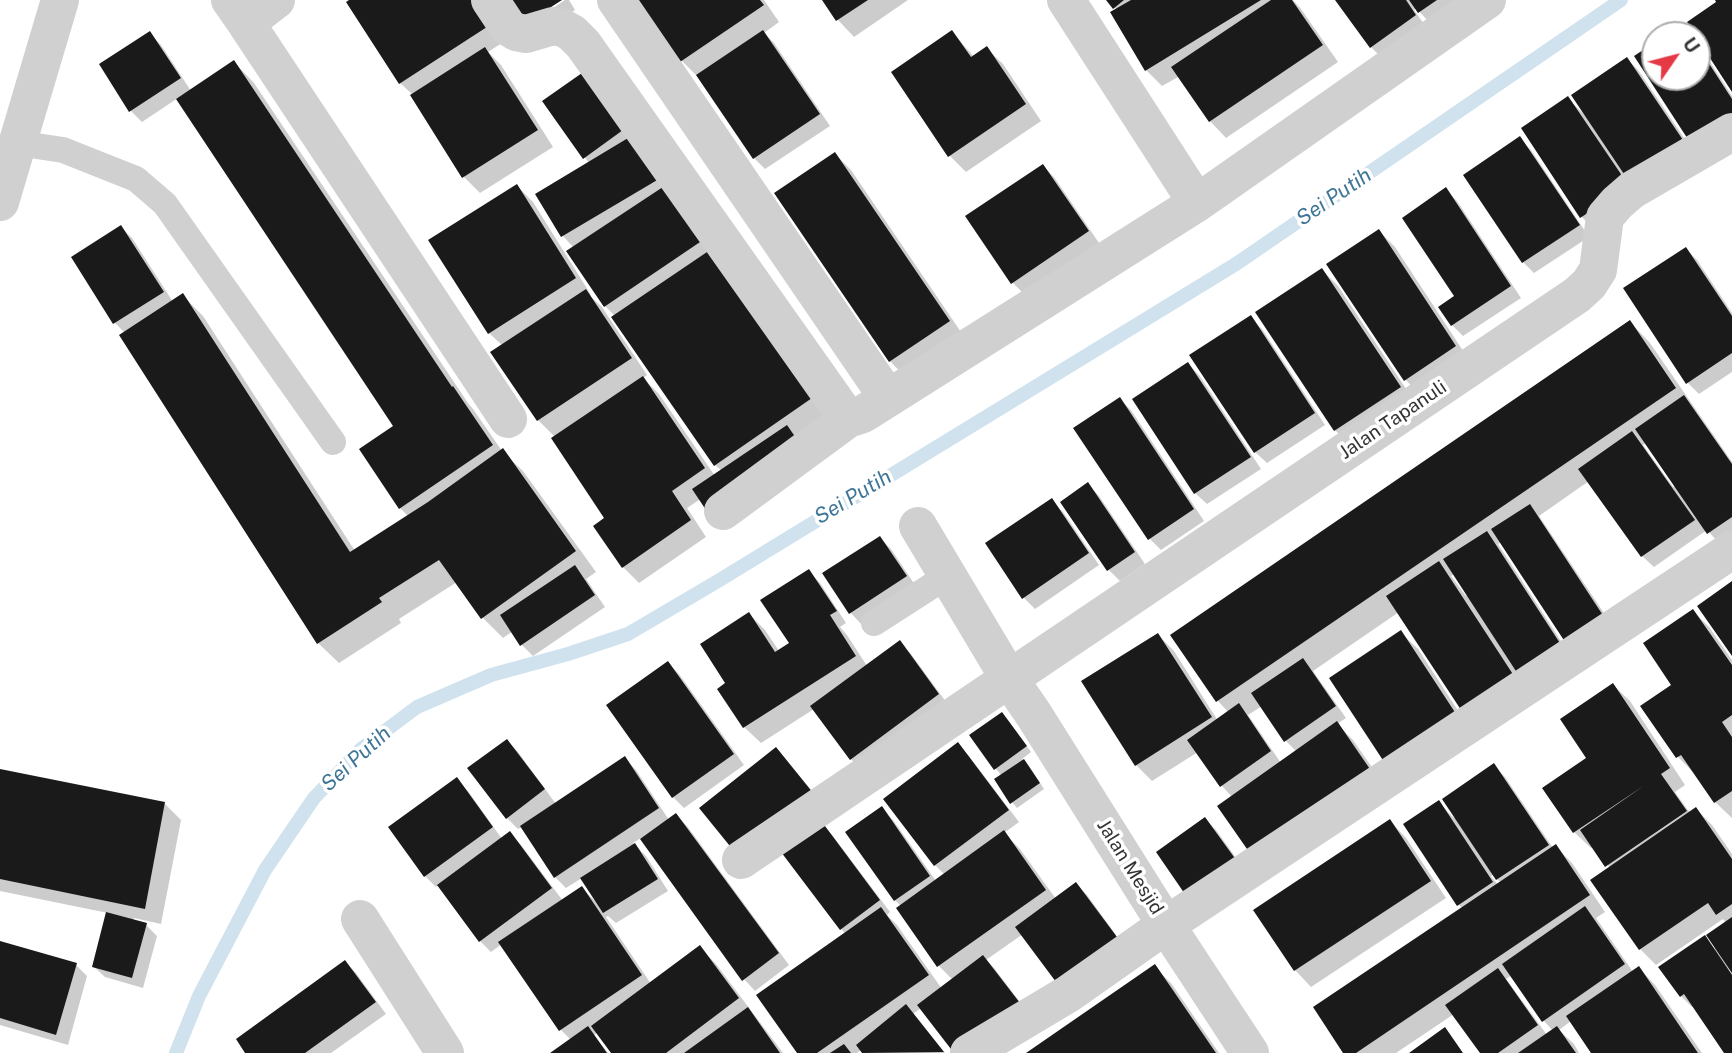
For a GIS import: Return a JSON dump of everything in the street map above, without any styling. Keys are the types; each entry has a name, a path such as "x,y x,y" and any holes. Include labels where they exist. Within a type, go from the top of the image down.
{"street":[{"path":"0,202 60,0"},
{"path":"490,0 508,27 516,32 526,34 553,26 563,27 583,44 848,419"},
{"path":"616,0 888,398"},
{"path":"1066,0 1197,203"},
{"path":"723,511 848,419 863,414 1197,203 1488,0"},
{"path":"250,8 508,419"},
{"name":"Jalan Tapanuli","path":"741,860 1577,295 1589,284 1598,270 1605,217 1617,203 1632,190 1732,132"},
{"name":"Jalan Mesjid","path":"918,526 1010,680 1250,1053"},
{"path":"969,1053 1068,994 1166,925 1732,550"},
{"path":"360,919 445,1053"}],"lane":[{"path":"17,143 62,150 136,179 165,204 333,442"},
{"path":"874,623 947,576"}],"building":[{"path":"474,0 490,25 399,84 346,2"},
{"path":"502,0 562,0 520,27"},
{"path":"638,0 760,0 764,5 680,62"},
{"path":"822,0 868,0 836,21"},
{"path":"1106,0 1124,0 1113,9"},
{"path":"1131,0 1261,0 1145,71 1110,12"},
{"path":"1271,0 1292,0 1323,45 1209,122 1171,67"},
{"path":"1335,0 1406,0 1416,15 1370,48"},
{"path":"1409,0 1437,0 1418,13"},
{"path":"1715,0 1732,0 1732,92 1711,60 1711,21 1688,21 1716,2"},
{"path":"763,30 820,114 753,159 696,75"},
{"path":"952,30 971,57 987,46 1026,104 948,157 891,72"},
{"path":"150,31 181,78 129,112 99,64"},
{"path":"485,47 538,130 462,178 410,95"},
{"path":"1641,51 1641,67 1634,56"},
{"path":"1627,57 1641,78 1641,91 1650,91 1687,146 1630,183 1571,95"},
{"path":"234,60 493,445 399,509 359,449 393,426 176,99"},
{"path":"1711,67 1732,99 1732,118 1691,144 1657,91 1711,91"},
{"path":"582,73 623,130 583,159 542,101"},
{"path":"1568,96 1629,186 1580,218 1521,128"},
{"path":"638,132 664,176 561,237 535,194"},
{"path":"1520,136 1580,225 1522,263 1463,175"},
{"path":"835,152 950,321 889,362 774,193"},
{"path":"1043,164 1089,231 1011,284 965,216"},
{"path":"669,183 706,238 604,307 566,251"},
{"path":"517,184 576,278 488,334 428,240"},
{"path":"1446,187 1511,286 1451,326 1438,307 1454,296 1402,218"},
{"path":"121,225 164,292 113,324 71,257"},
{"path":"1379,229 1456,346 1404,381 1326,264"},
{"path":"1686,247 1732,316 1732,353 1686,384 1623,288"},
{"path":"710,250 812,398 714,466 611,317"},
{"path":"1322,268 1401,387 1334,431 1255,312"},
{"path":"586,289 632,358 537,421 490,352"},
{"path":"183,293 350,552 428,502 503,448 576,551 481,619 439,560 379,598 382,602 317,644 119,335"},
{"path":"1251,315 1315,413 1254,453 1189,355"},
{"path":"1630,320 1676,388 1216,702 1170,635"},
{"path":"1188,362 1251,457 1194,494 1132,399"},
{"path":"643,376 705,468 672,491 691,520 622,568 593,526 604,518 551,438"},
{"path":"1684,395 1732,464 1732,517 1707,534 1635,429"},
{"path":"1120,397 1194,509 1148,540 1073,428"},
{"path":"787,425 805,451 710,516 692,489"},
{"path":"1632,431 1695,520 1641,557 1578,469"},
{"path":"1088,482 1135,552 1107,571 1060,502"},
{"path":"1052,498 1089,553 1022,599 985,543"},
{"path":"1530,504 1608,623 1569,648 1491,529"},
{"path":"1487,531 1569,657 1525,685 1443,559"},
{"path":"880,536 907,576 849,614 822,573"},
{"path":"1439,561 1518,682 1465,716 1386,596"},
{"path":"575,565 595,595 520,646 500,615"},
{"path":"809,569 837,611 830,615 856,656 743,728 717,689 725,683 700,644 749,612 775,652 789,643 760,600"},
{"path":"1732,581 1732,656 1697,606"},
{"path":"1693,609 1732,665 1732,715 1722,722 1732,737 1732,791 1714,803 1681,755 1676,758 1640,706 1671,685 1643,643"},
{"path":"1401,630 1462,723 1390,771 1329,678"},
{"path":"1158,633 1212,717 1135,766 1081,681"},
{"path":"900,640 939,694 850,760 810,706"},
{"path":"1303,658 1336,706 1284,742 1251,693"},
{"path":"668,661 734,754 672,798 606,705"},
{"path":"1613,683 1670,768 1661,774 1687,811 1605,867 1580,830 1645,785 1573,833 1542,788 1586,758 1560,719"},
{"path":"1239,703 1271,751 1220,787 1187,740"},
{"path":"1002,712 1027,746 994,770 969,735"},
{"path":"1337,721 1374,775 1254,859 1217,806"},
{"path":"507,739 545,789 506,819 467,768"},
{"path":"958,742 1009,810 934,866 883,799"},
{"path":"776,747 814,794 738,856 699,808"},
{"path":"625,756 659,808 554,878 520,826"},
{"path":"1024,759 1040,783 1010,804 994,779"},
{"path":"1494,763 1549,845 1496,880 1442,799"},
{"path":"0,769 165,802 145,909 0,879"},
{"path":"457,777 493,827 424,877 388,827"},
{"path":"1439,800 1493,882 1457,906 1403,824"},
{"path":"882,806 930,876 894,901 845,832"},
{"path":"1696,807 1732,859 1732,904 1716,915 1708,903 1639,950 1590,880"},
{"path":"676,813 779,953 742,981 640,839"},
{"path":"1205,817 1239,864 1189,900 1156,852"},
{"path":"1390,819 1431,881 1294,971 1253,910"},
{"path":"822,822 880,900 840,930 781,852"},
{"path":"1004,830 1046,890 937,967 896,908"},
{"path":"510,831 552,888 479,942 437,885"},
{"path":"635,843 658,879 603,913 580,878"},
{"path":"1556,844 1590,895 1356,1053 1343,1053 1313,1007"},
{"path":"1076,882 1117,937 1056,982 1015,927"},
{"path":"582,886 642,975 559,1031 498,942"},
{"path":"1585,906 1625,964 1542,1022 1502,964"},
{"path":"881,907 929,975 817,1053 797,1053 756,995"},
{"path":"106,912 147,923 132,978 92,967"},
{"path":"1732,917 1732,973 1706,935"},
{"path":"1705,935 1732,975 1732,1053 1724,1053 1684,994 1680,997 1658,967"},
{"path":"0,941 77,963 56,1035 0,1018"},
{"path":"700,945 739,998 666,1053 611,1053 591,1026"},
{"path":"983,955 1023,1007 954,1053 917,1005"},
{"path":"345,960 376,1002 305,1053 245,1053 236,1039"},
{"path":"1155,964 1216,1053 1026,1053"},
{"path":"1639,966 1698,1053 1591,1053 1566,1016"},
{"path":"1498,968 1538,1025 1498,1053 1480,1053 1445,1005"},
{"path":"906,1004 944,1052 862,1053 856,1045"},
{"path":"748,1007 780,1053 684,1053"},
{"path":"588,1026 607,1053 550,1053"},
{"path":"1557,1026 1576,1053 1518,1053"},
{"path":"1445,1027 1463,1053 1409,1053"},
{"path":"844,1044 851,1053 830,1053"}],"waterway":[{"name":"Sei Putih","path":"176,1053 199,996 265,870 314,798 361,749 417,707 491,675 628,634 1236,264 1621,0"}]}
